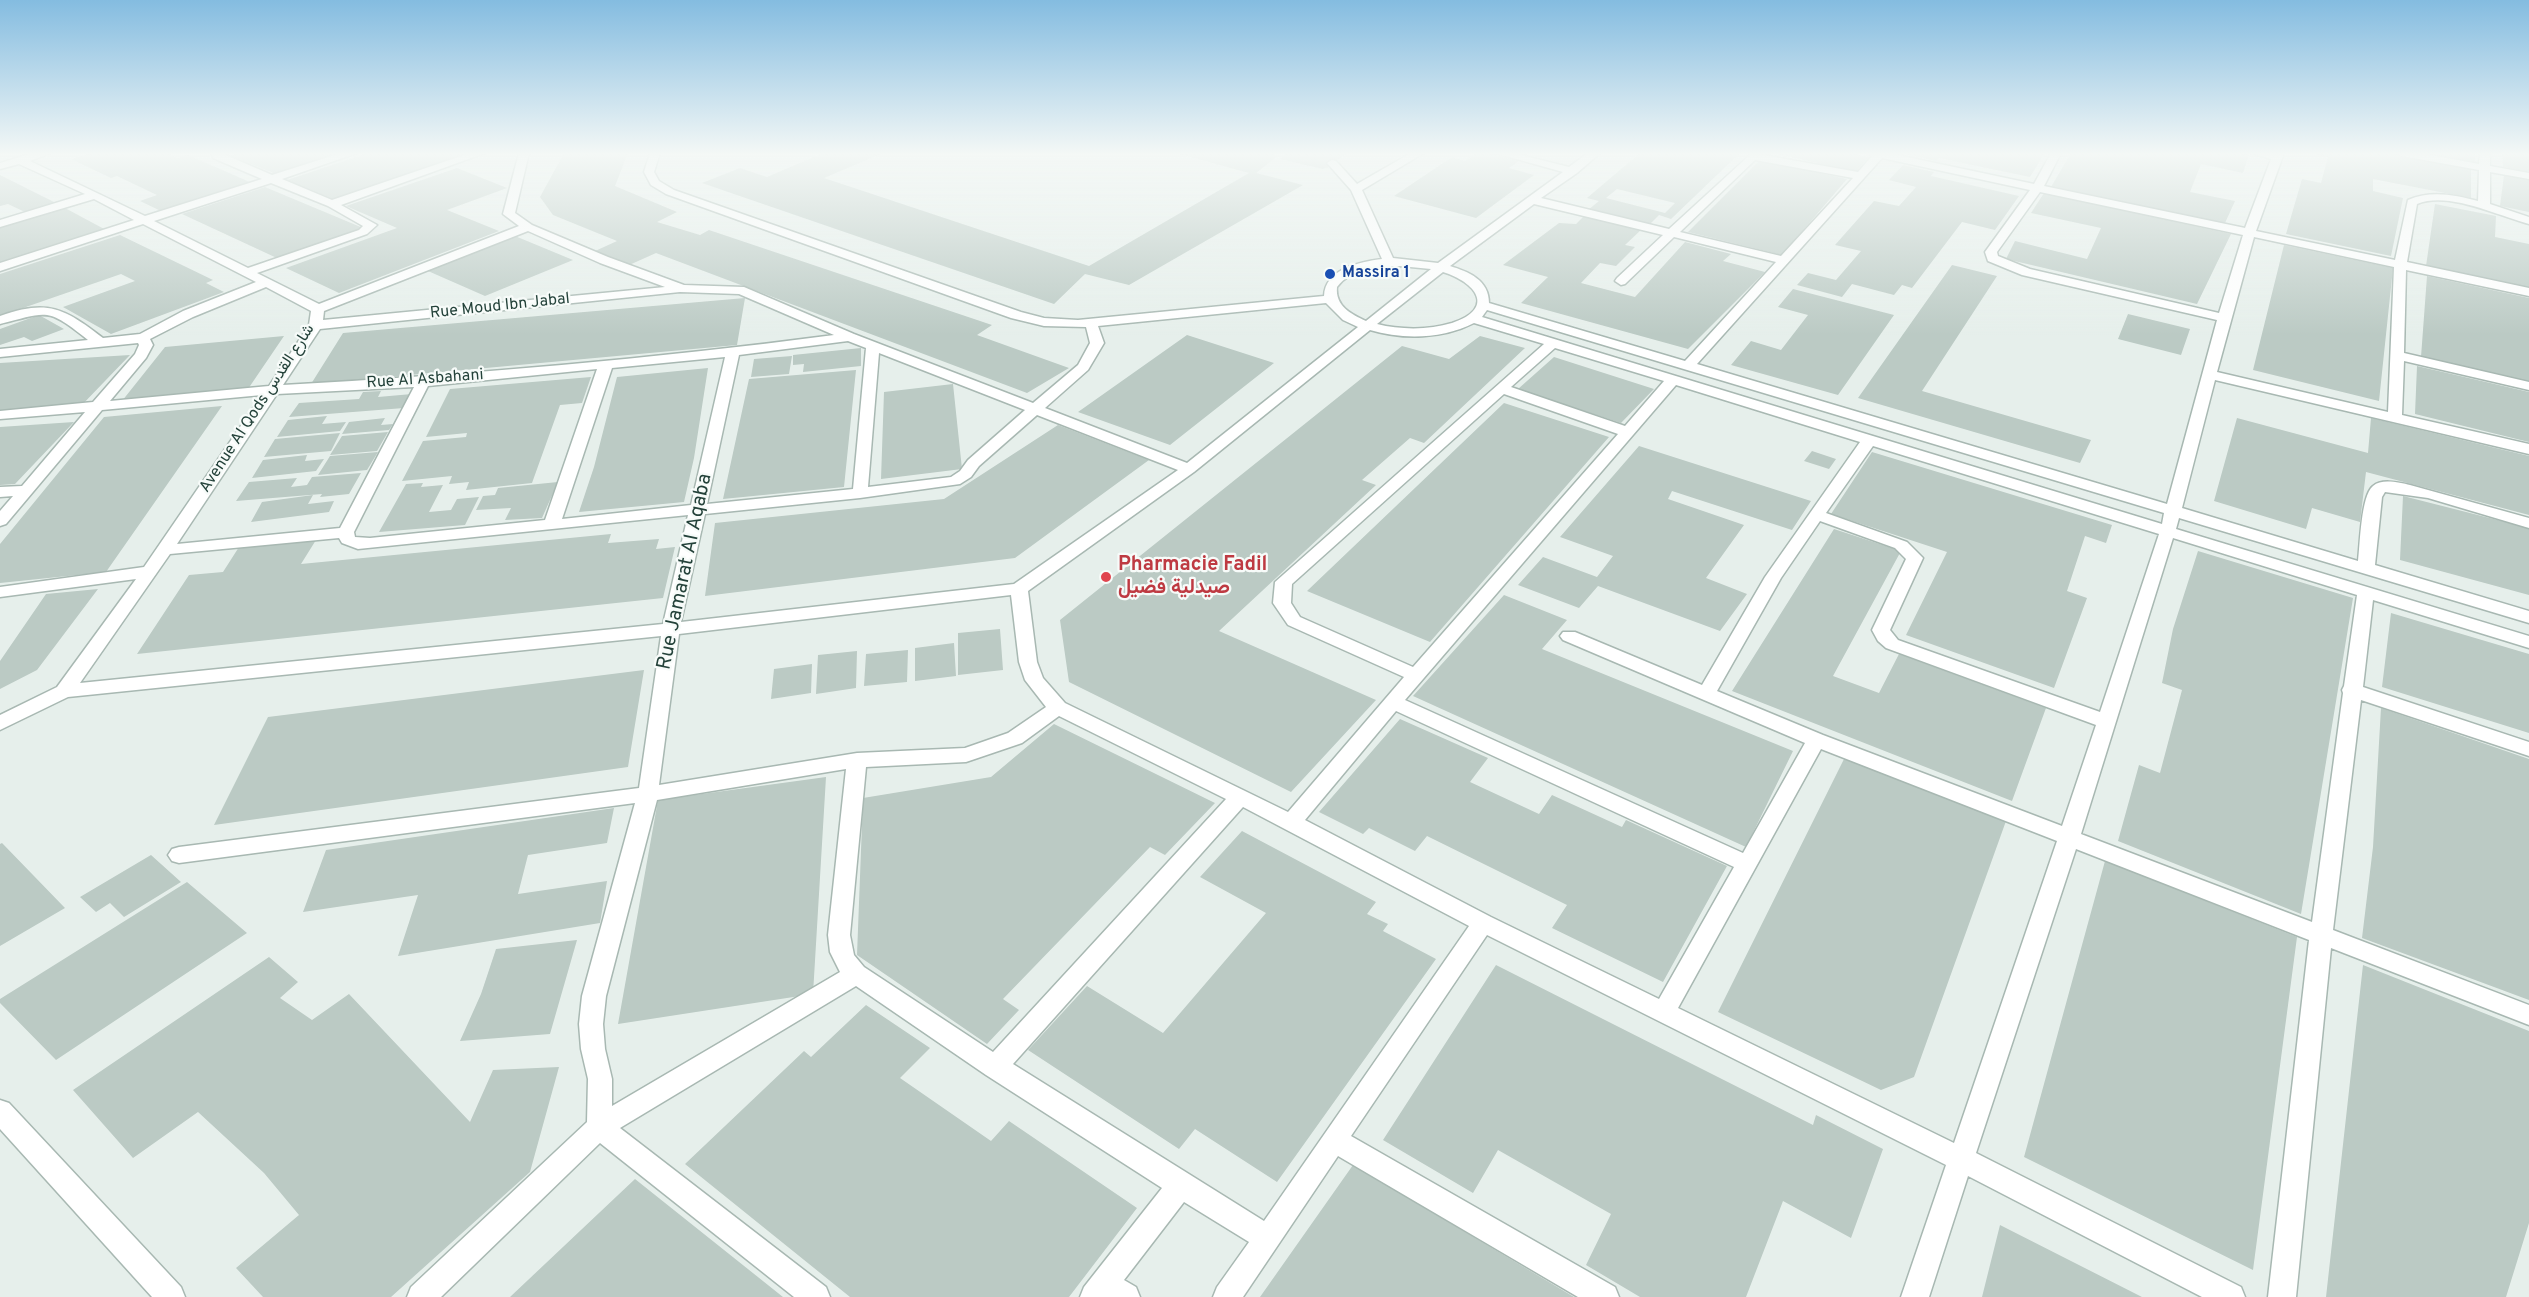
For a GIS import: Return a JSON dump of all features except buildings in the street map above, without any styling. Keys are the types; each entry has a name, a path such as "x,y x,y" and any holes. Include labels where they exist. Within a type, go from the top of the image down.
{"street":[{"path":"0,224 34,214"},
{"name":"Avenue Al Qods شارع القدس","path":"64,691 165,550 316,325 318,309 133,214"},
{"path":"0,267 162,214"},
{"path":"246,273 370,228 370,223 351,214"},
{"path":"509,214 528,227 604,260 683,289 740,290 849,337 1035,407 1189,469"},
{"path":"731,214 1016,315 1051,322 1091,323 1330,299"},
{"path":"1367,214 1389,261"},
{"path":"0,723 64,691 671,629 1019,589 1189,469 1442,267 1515,214"},
{"path":"1588,214 1785,260"},
{"path":"1621,281 1693,214"},
{"path":"1689,366 1827,214"},
{"path":"2018,214 1991,252 1992,258 2026,272 2224,318"},
{"path":"2162,214 2529,292"},
{"path":"1914,1297 2069,837 2169,519 2224,318 2256,214"},
{"path":"2395,417 2399,356 2400,265 2410,214"},
{"path":"2505,214 2529,221"},
{"path":"318,309 528,227"},
{"path":"1389,261 1421,262 1442,267 1458,272 1474,283 1483,296 1478,312 1460,324 1424,332 1403,332 1369,326 1350,319 1337,310 1330,299 1330,288 1337,279 1350,270 1389,261"},
{"path":"0,353 143,338 188,314 265,283"},
{"name":"Rue Moud Ibn Jabal","path":"316,325 683,289"},
{"path":"0,320 34,309 53,310 61,313 99,342"},
{"path":"1478,312 1689,366 2169,519 2366,591 2529,642"},
{"path":"1478,312 1553,343 1869,440 2366,568 2529,617"},
{"path":"423,381 346,532 348,540 358,544 860,493 955,481 966,474 973,463 1083,367 1097,343 1091,323"},
{"name":"Rue Al Asbahani","path":"0,416 273,390 423,381 606,364 733,352 849,337"},
{"path":"0,521 141,355 146,345 143,338"},
{"path":"1416,675 1294,621 1281,604 1280,593 1284,582 1553,343"},
{"path":"860,493 873,346"},
{"name":"Rue Jamarat Al Aqaba","path":"599,1127 600,1079 593,1049 591,1024 594,996 648,794 671,629 733,352"},
{"path":"2399,356 2529,386"},
{"path":"552,523 606,364"},
{"path":"2210,375 2529,449"},
{"path":"1292,822 1416,675 1673,380"},
{"path":"1502,389 1627,432"},
{"path":"1706,693 1773,578 1869,440"},
{"path":"2366,568 2374,496 2377,490 2383,487 2410,490 2529,523"},
{"path":"0,492 26,490"},
{"path":"1817,515 1901,545 1915,558 1881,630 1892,644 2104,721"},
{"path":"165,550 346,532"},
{"path":"0,592 149,572"},
{"path":"1019,589 1028,662 1034,680 1058,708 1292,822 1483,923 1961,1159 2231,1297"},
{"path":"2282,1297 2321,934 2366,591"},
{"path":"1569,636 1816,740 2529,1016"},
{"path":"2352,690 2529,749"},
{"path":"1394,703 1747,864"},
{"path":"179,855 648,794 857,760 966,755 1015,738 1058,708"},
{"path":"1664,1011 1816,740"},
{"path":"857,760 839,935 840,949 845,963 856,974 995,1067 1180,1186 1268,1238"},
{"path":"995,1067 1239,798"},
{"path":"1227,1297 1336,1141 1483,923"},
{"path":"422,1297 599,1127 856,974"},
{"path":"0,1111 171,1297"},
{"path":"599,1127 816,1297"},
{"path":"1336,1141 1605,1297"},
{"path":"1108,1292 1180,1186"}],"place":[{"name":"Massira 1","path":"1330,274"},
{"name":"Pharmacie Fadil صيدلية فضيل","path":"1106,577"}]}
